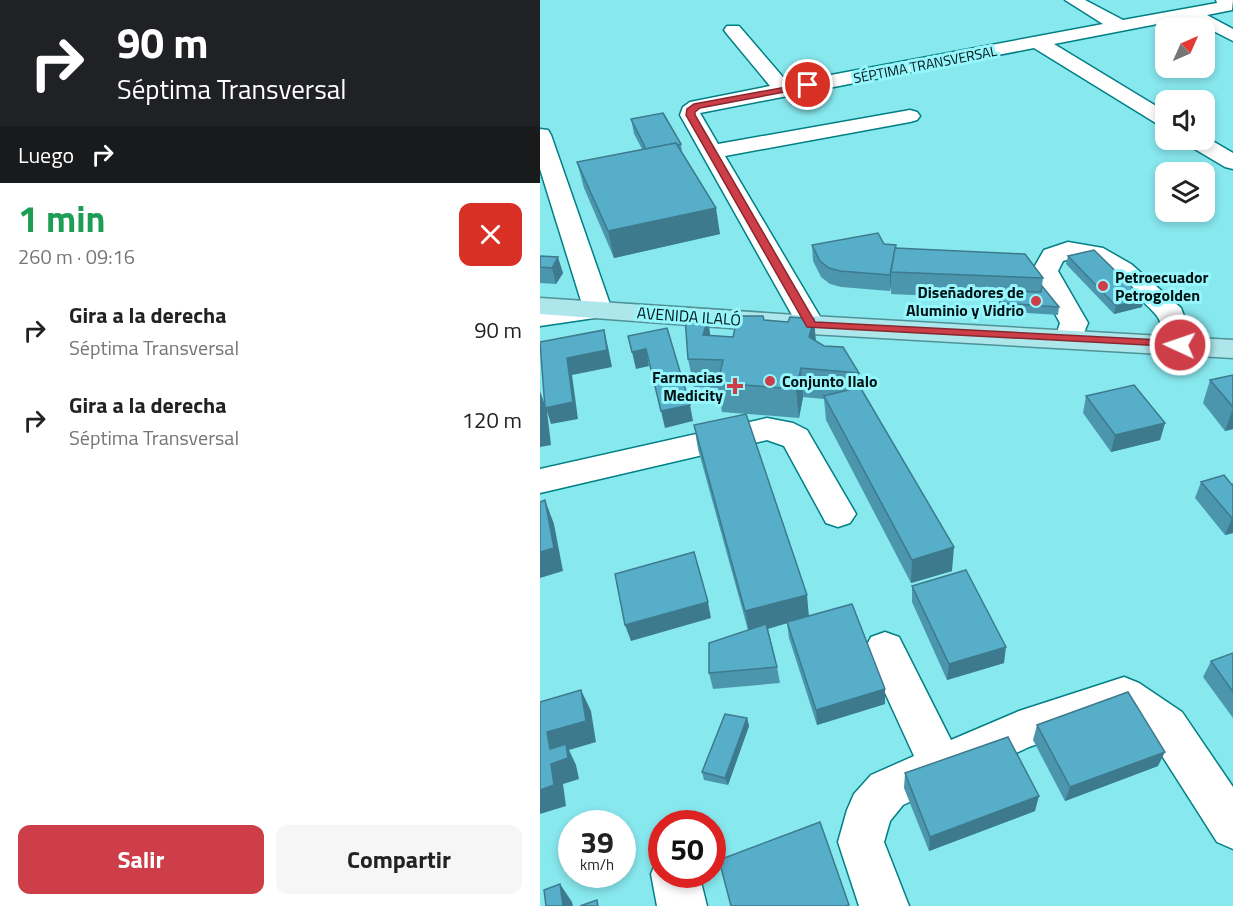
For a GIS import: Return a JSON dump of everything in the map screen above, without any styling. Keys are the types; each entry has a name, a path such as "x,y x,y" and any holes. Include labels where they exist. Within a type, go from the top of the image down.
{"main road":[{"name":"AVENIDA ILALÓ","path":"540,306 811,325 1233,349"}],"street":[{"path":"1073,0 1120,26"},
{"name":"SÉPTIMA TRANSVERSAL","path":"811,325 690,115 690,111 697,106 1226,6 1227,3 1224,0"},
{"path":"1191,13 1233,36"},
{"path":"733,30 784,90"},
{"path":"1038,42 1155,114"},
{"path":"712,152 910,116"},
{"path":"540,135 598,310 540,318"},
{"path":"1213,150 1233,162"},
{"path":"1069,339 1074,323 1045,271 1053,256 1068,250 1094,253 1112,262 1136,281 1171,314 1180,345"},
{"path":"540,481 767,429 782,431 796,438 837,514"},
{"path":"885,649 941,766"},
{"path":"884,906 861,842 870,810 887,790 1019,731 1124,696 1167,726 1233,826"},
{"path":"678,888 681,906"}],"building":[{"path":"663,113 681,144 646,149 631,119"},
{"path":"676,143 716,208 608,231 577,162"},
{"path":"878,233 884,244 896,245 890,275 829,268 820,261 812,245"},
{"path":"895,248 1025,254 1043,278 891,272"},
{"name":"Petroecuador Petrogolden","path":"1094,250 1144,299 1116,306 1068,256"},
{"path":"540,256 558,257 552,268 540,267"},
{"path":"1042,286 1059,307 1000,303 1000,291 1041,292"},
{"path":"738,316 763,316 764,320 788,322 790,317 814,319 809,337 824,346 843,347 859,373 801,368 796,389 718,383 723,360 688,359 685,318 708,319 703,335 733,337"},
{"path":"667,328 690,405 661,411 646,349 632,352 628,336"},
{"path":"604,330 607,350 567,358 573,402 545,408 540,342"},
{"path":"1233,375 1233,407 1210,380"},
{"path":"1134,385 1165,423 1115,435 1086,396"},
{"path":"860,387 954,547 912,560 824,396"},
{"path":"746,414 807,595 745,611 694,425"},
{"path":"1224,475 1233,484 1233,518 1201,482"},
{"path":"545,500 554,548 540,552 540,502"},
{"path":"694,552 708,602 625,625 615,574"},
{"path":"966,570 1006,647 949,664 912,586"},
{"path":"852,604 885,689 816,710 787,622"},
{"path":"766,624 777,667 709,673 709,643"},
{"path":"1233,653 1233,692 1211,661"},
{"path":"581,690 586,721 547,732 550,749 566,744 568,758 551,764 554,785 540,790 540,702"},
{"path":"1128,692 1165,752 1070,787 1037,725"},
{"path":"725,714 747,718 725,778 702,772"},
{"path":"1008,737 1039,796 930,837 905,773"},
{"path":"820,822 849,905 731,906 726,887 726,857"},
{"path":"558,885 563,906 546,906 544,890"},
{"path":"597,900 598,906 580,906"}],"place":[{"name":"Petroecuador Petrogolden","path":"1103,286"},
{"name":"Diseñadores de Aluminio y Vidrio","path":"1036,301"},
{"name":"Conjunto Ilalo","path":"770,381"},
{"name":"Farmacias Medicity","path":"735,386"}],"route":[{"path":"808,85 697,106 690,111 690,115 811,325 1180,345"}]}
